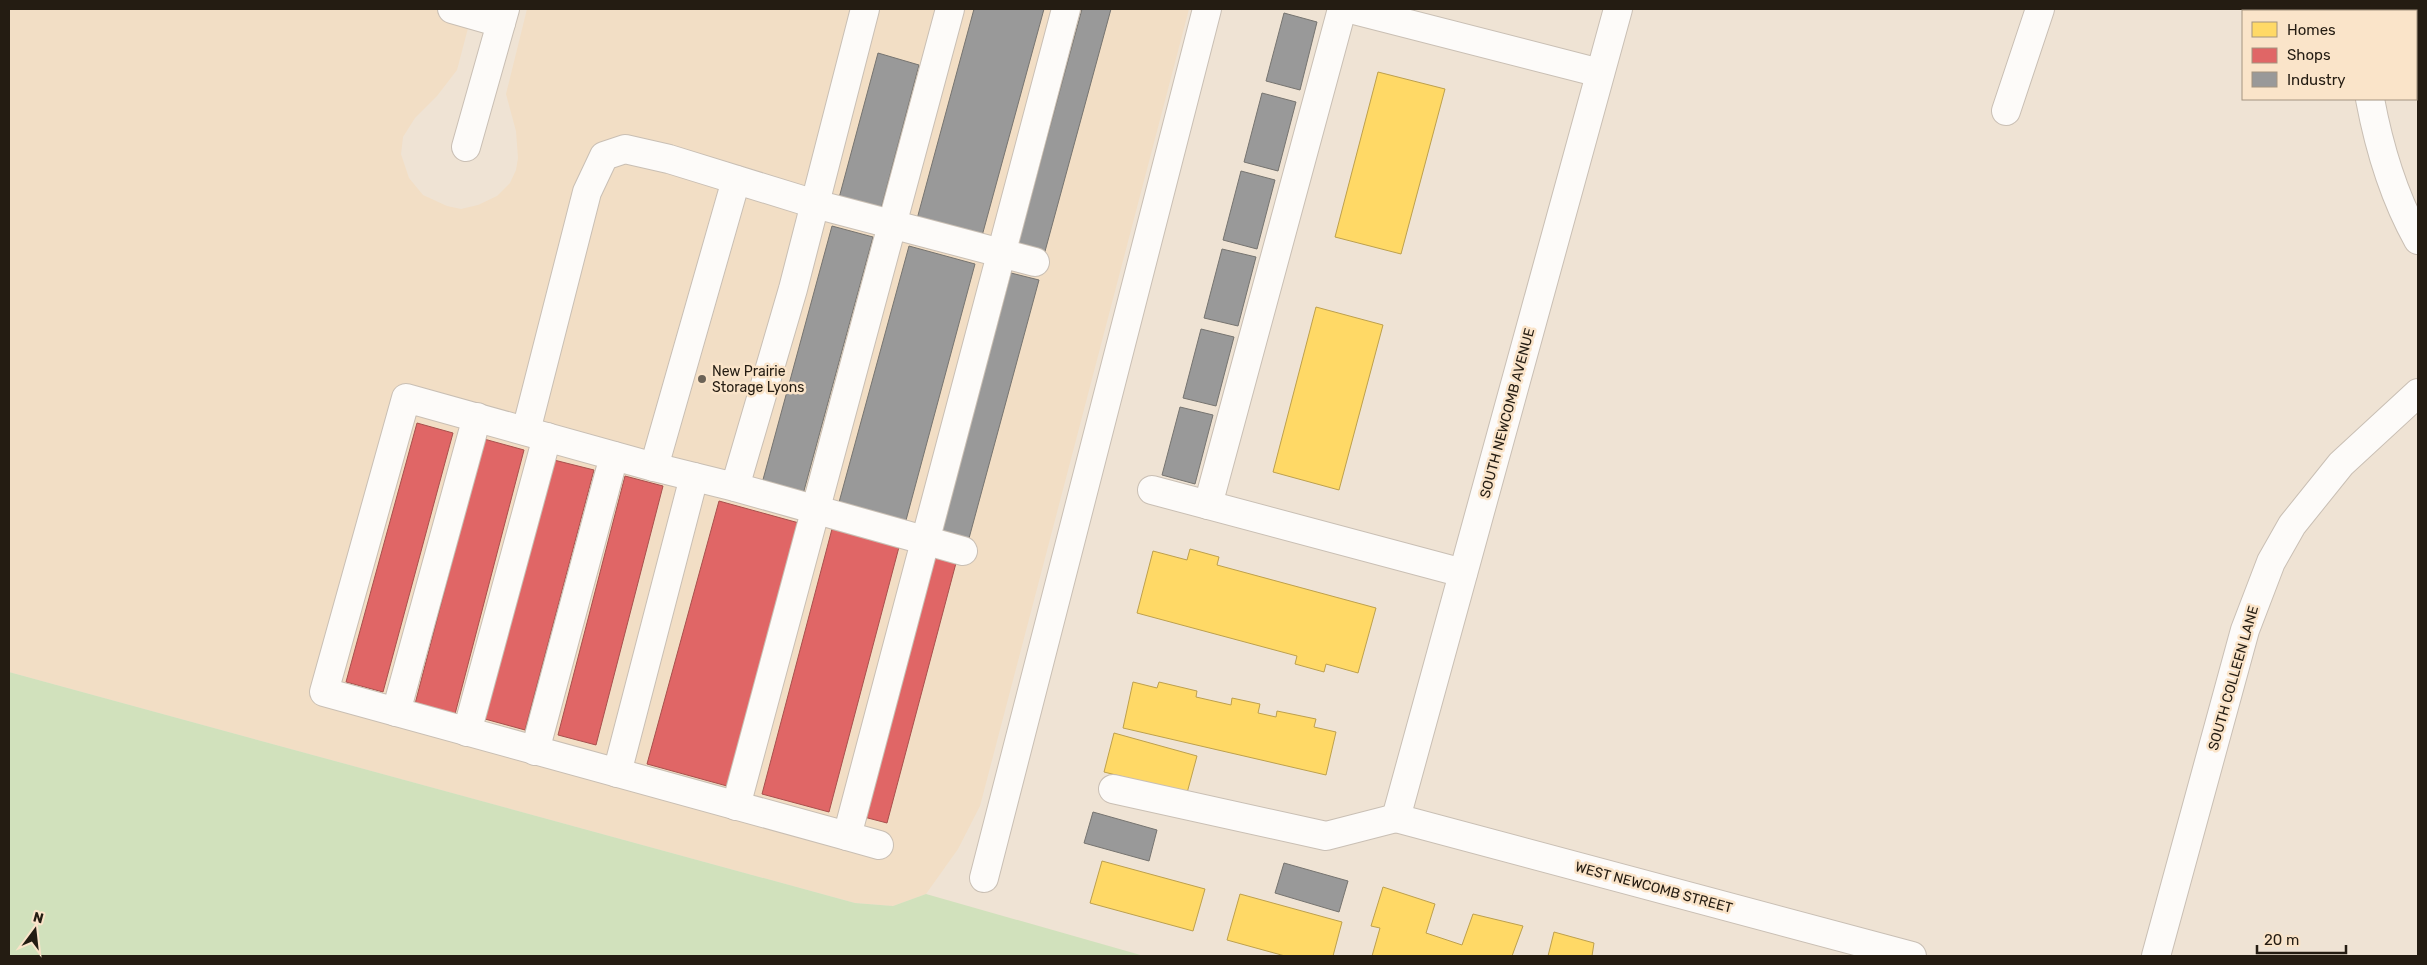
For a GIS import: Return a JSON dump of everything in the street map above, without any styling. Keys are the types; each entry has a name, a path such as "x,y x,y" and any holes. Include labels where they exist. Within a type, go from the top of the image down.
{"street":[{"path":"452,9 503,16 466,147"},
{"path":"735,487 793,289 865,9"},
{"path":"736,806 950,9"},
{"path":"847,836 1066,9"},
{"path":"984,878 1207,9"},
{"path":"1208,505 1342,9"},
{"path":"1350,9 1600,73"},
{"name":"SOUTH NEWCOMB AVENUE","path":"1396,818 1618,9"},
{"path":"2006,111 2040,9"},
{"path":"2370,100 2374,121 2388,169 2410,225 2418,240"},
{"path":"467,732 536,434 587,192 604,156 625,149 669,159 815,204 1035,262"},
{"path":"654,467 736,180"},
{"name":"SOUTH COLLEEN LANE","path":"2156,956 2244,630 2271,562 2292,525 2341,464 2418,393"},
{"path":"879,845 324,692 406,398 654,467 816,509 963,551"},
{"path":"396,712 477,418"},
{"path":"535,751 614,456"},
{"path":"617,774 694,477"},
{"path":"1152,490 1463,573"},
{"path":"1113,789 1326,836 1396,818"},
{"name":"WEST NEWCOMB STREET","path":"1396,818 1912,956"}],"shaded area":[{"path":"9,9 473,9 457,70 437,96 415,118 403,137 401,154 409,178 423,195 447,206 461,209 478,205 497,196 510,183 516,170 518,158 516,131 506,94 527,9 1189,9 980,806 958,849 926,894 893,906 855,903 9,672"}],"green space":[{"path":"9,672 855,903 893,906 926,894 1144,956 9,956"}],"building: Homes":[{"path":"1378,72 1445,89 1401,254 1335,237"},
{"path":"1316,307 1383,325 1339,490 1273,472"},
{"path":"1190,549 1219,557 1217,565 1376,608 1358,673 1326,664 1324,672 1295,664 1297,656 1137,613 1153,551 1187,560"},
{"path":"1133,682 1157,688 1159,682 1197,691 1196,697 1231,705 1232,698 1260,704 1258,713 1276,717 1277,711 1316,719 1314,727 1336,732 1326,775 1123,728"},
{"path":"1114,733 1197,756 1187,793 1104,772"},
{"path":"1102,861 1205,889 1193,931 1090,903"},
{"path":"1383,887 1435,904 1426,933 1462,945 1473,914 1523,926 1512,956 1372,956 1380,928 1371,926"},
{"path":"1240,894 1342,922 1333,956 1285,956 1227,940"},
{"path":"1554,932 1594,943 1592,956 1548,956"}],"building: Shops":[{"path":"417,423 453,433 383,692 346,682"},
{"path":"484,439 524,450 455,714 415,704"},
{"path":"554,460 594,470 525,730 485,719"},
{"path":"625,476 663,486 596,745 558,735"},
{"path":"719,501 799,523 727,786 647,764"},
{"path":"832,529 899,547 829,812 762,794"},
{"path":"934,557 956,563 887,823 864,817"}],"building: Industry":[{"path":"974,9 1044,9 982,236 917,219"},
{"path":"1082,9 1111,9 1044,255 1017,248"},
{"path":"1284,13 1317,22 1300,90 1266,81"},
{"path":"878,53 919,65 881,209 839,198"},
{"path":"1262,93 1296,102 1278,171 1244,162"},
{"path":"1241,171 1275,180 1257,249 1223,240"},
{"path":"832,226 873,237 802,498 761,487"},
{"path":"909,246 975,264 905,524 838,506"},
{"path":"1222,249 1256,257 1238,326 1204,318"},
{"path":"1011,273 1039,280 968,542 940,535"},
{"path":"1201,329 1234,337 1216,406 1183,398"},
{"path":"1180,407 1213,415 1195,484 1162,475"},
{"path":"1093,812 1157,830 1149,861 1084,843"},
{"path":"1284,863 1348,881 1339,912 1275,893"}],"place":[{"name":"New Prairie Storage Lyons","path":"702,379"}]}
